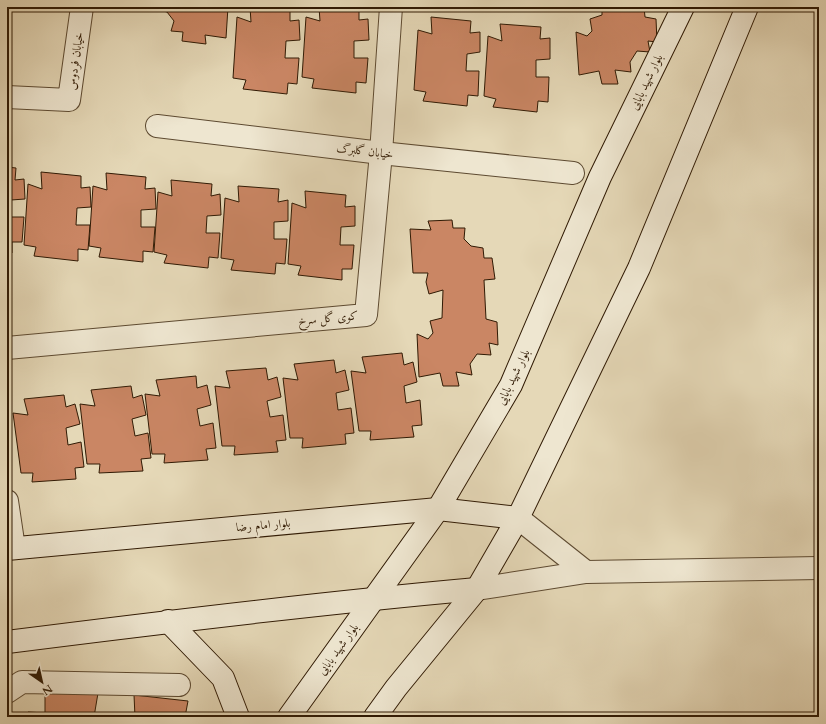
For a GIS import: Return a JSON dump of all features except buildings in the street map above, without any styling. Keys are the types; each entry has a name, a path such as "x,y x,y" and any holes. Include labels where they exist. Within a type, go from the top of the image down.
{"main road":[{"name":"خیابان فردوس","path":"7,97 69,100 82,7"},
{"name":"کوی گل سرخ","path":"7,348 366,315 381,153 391,7"},
{"name":"بلوار شهید بابایی","path":"289,717 438,509 511,385 600,177 683,7"},
{"path":"375,717 396,688 477,589 518,518 639,268 747,7"},
{"name":"خیابان گلبرگ","path":"157,126 381,153 573,173"},
{"path":"7,501 10,549"},
{"name":"بلوار امام رضا","path":"10,549 438,509 518,518"},
{"path":"518,518 586,572"},
{"path":"7,642 168,621 374,598 477,589 586,572 819,568"},
{"path":"168,621 223,678 238,717"},
{"path":"7,692 22,682 179,685"}]}
